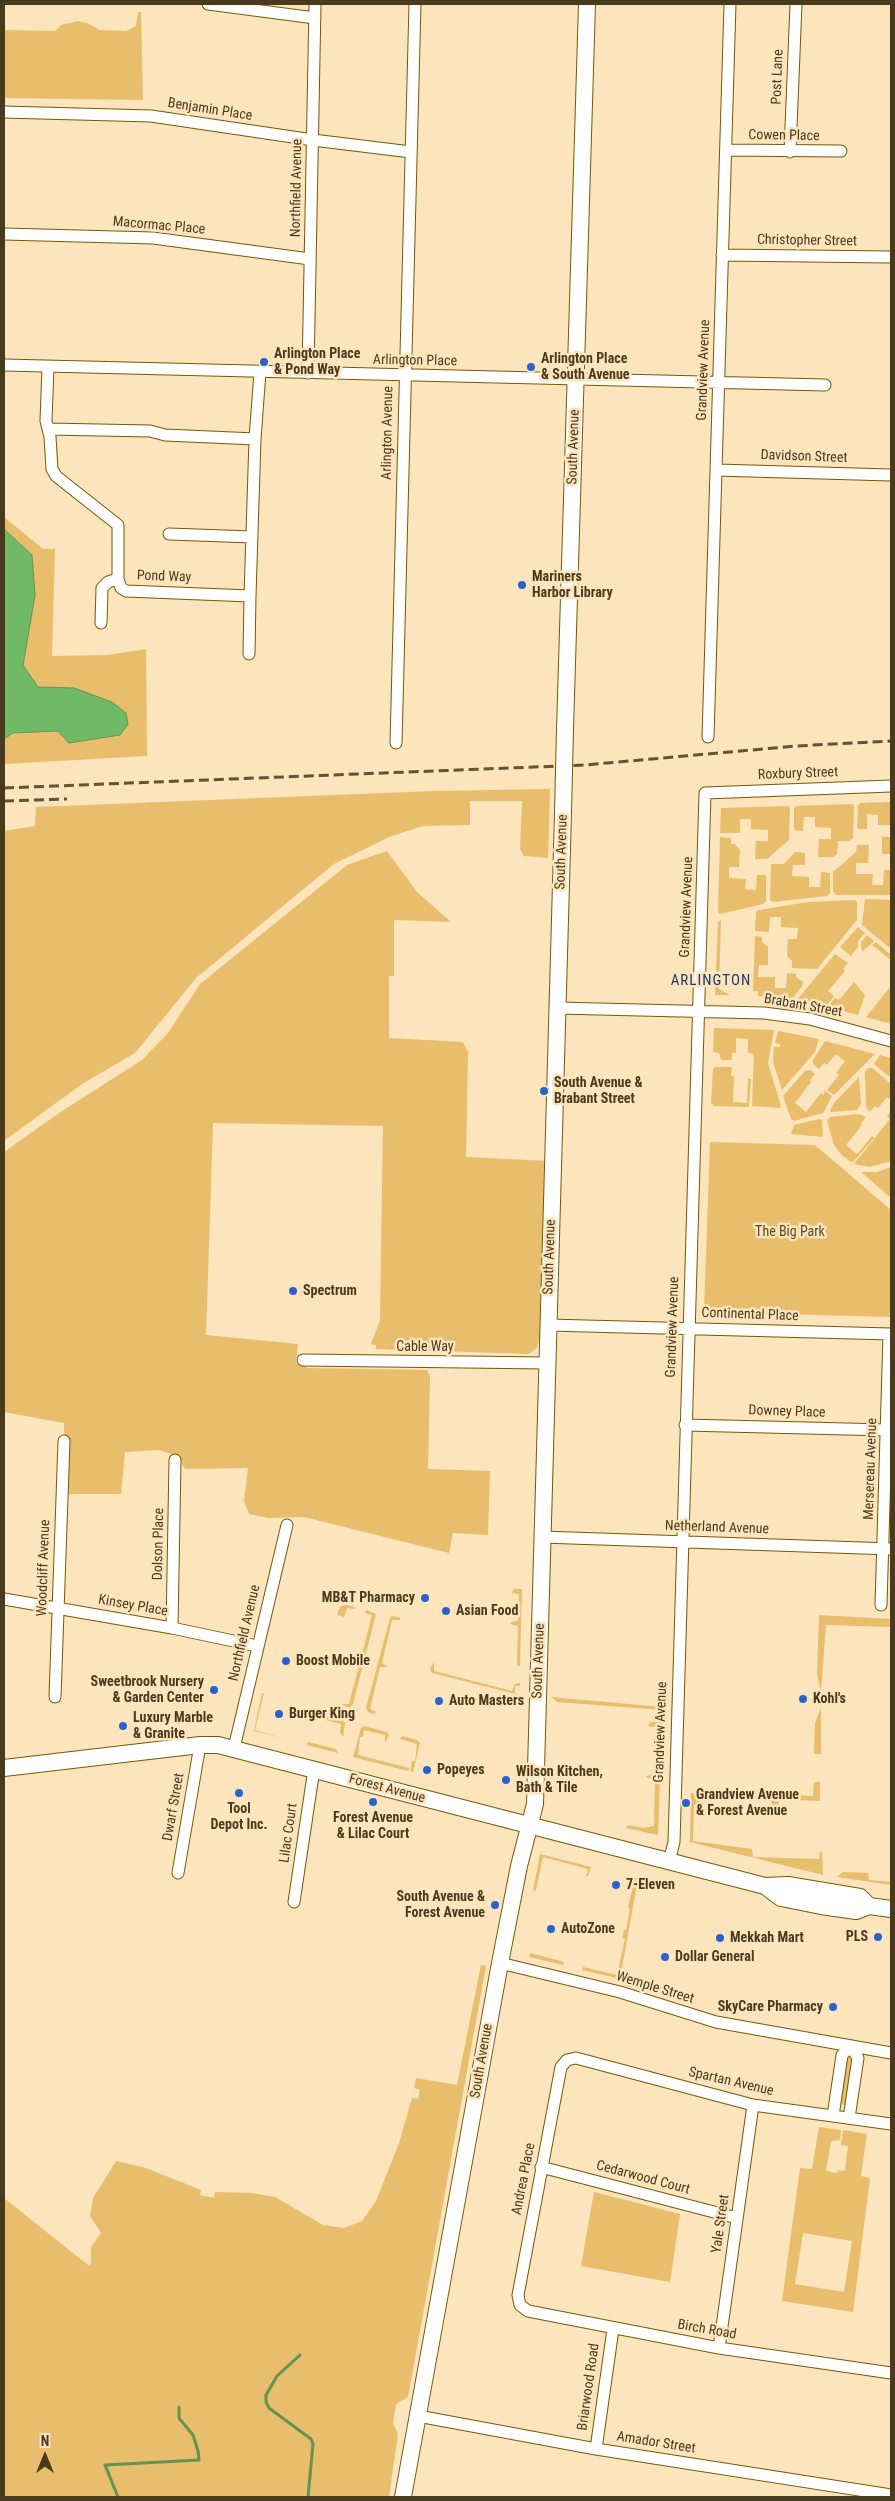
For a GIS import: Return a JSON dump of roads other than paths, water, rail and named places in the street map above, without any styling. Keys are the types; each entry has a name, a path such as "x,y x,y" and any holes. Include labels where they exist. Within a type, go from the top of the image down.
{"street":[{"path":"208,4 315,18"},
{"name":"Northfield Avenue","path":"308,374 315,4"},
{"name":"Arlington Avenue","path":"396,743 415,4"},
{"name":"South Avenue","path":"403,2497 500,1963 535,1804 546,1363 587,4"},
{"name":"Grandview Avenue","path":"708,737 730,4"},
{"name":"Post Lane","path":"790,152 796,4"},
{"name":"Benjamin Place","path":"4,112 150,116 313,140 411,152"},
{"name":"Cowen Place","path":"726,150 841,151"},
{"name":"Macormac Place","path":"4,234 153,238 310,259"},
{"name":"Christopher Street","path":"722,255 891,257"},
{"name":"Arlington Place","path":"4,365 308,374 826,384"},
{"name":"Pond Way","path":"48,367 46,421 52,469 56,476 118,525 118,579 121,588 126,591 250,596"},
{"path":"249,654 255,439 260,372"},
{"path":"48,429 150,431 165,435 255,439"},
{"name":"Davidson Street","path":"716,470 891,475"},
{"path":"169,534 252,537"},
{"path":"101,622 102,588 108,582 118,579"},
{"name":"Roxbury Street","path":"705,793 891,786"},
{"name":"Grandview Avenue","path":"669,1862 674,1842 705,793"},
{"name":"Brabant Street","path":"558,1008 764,1013 810,1019 891,1041"},
{"name":"Continental Place","path":"548,1325 890,1334"},
{"name":"Mersereau Avenue","path":"881,1605 887,1549 887,1430 890,1334"},
{"name":"Cable Way","path":"303,1360 546,1363"},
{"name":"Downey Place","path":"685,1425 887,1430"},
{"name":"Woodcliff Avenue","path":"55,1697 64,1441"},
{"name":"Dolson Place","path":"172,1628 175,1460"},
{"name":"Northfield Avenue","path":"234,1748 286,1526"},
{"name":"Netherland Avenue","path":"542,1537 887,1549"},
{"name":"Kinsey Place","path":"4,1599 172,1628 257,1646"},
{"name":"Forest Avenue","path":"4,1768 200,1745 234,1748 765,1886 788,1885 860,1897 869,1906 891,1909"},
{"name":"Dwarf Street","path":"178,1873 200,1745"},
{"name":"Lilac Court","path":"294,1902 314,1769"},
{"name":"Wemple Street","path":"500,1963 620,1992 716,2022 891,2053"},
{"path":"833,2116 842,2055 851,2047 858,2058 849,2118"},
{"name":"Spartan Avenue","path":"567,2060 576,2058 752,2105 891,2124"},
{"name":"Andrea Place","path":"520,2305 518,2295 541,2167 561,2067 567,2060"},
{"name":"Yale Street","path":"719,2348 752,2105"},
{"name":"Cedarwood Court","path":"541,2167 737,2218"},
{"name":"Birch Road","path":"520,2305 528,2311 613,2329 719,2348 891,2373"},
{"name":"Briarwood Road","path":"596,2449 613,2329"},
{"name":"Amador Street","path":"418,2416 596,2449 891,2495"}],"waterway":[{"path":"300,2355 277,2376 266,2395 266,2402 269,2408 311,2439 313,2444 308,2497"},
{"path":"118,2497 105,2465 199,2460 193,2435 179,2418 179,2407"}],"railway":[{"path":"4,788 585,765 796,746 891,741"},
{"path":"4,801 67,799"}],"place":[{"name":"Arlington Place & Pond Way","path":"264,362"},
{"name":"Arlington Place & South Avenue","path":"531,367"},
{"name":"Mariners Harbor Library","path":"522,585"},
{"name":"South Avenue & Brabant Street","path":"544,1091"},
{"name":"Spectrum","path":"293,1291"},
{"name":"MB&T Pharmacy","path":"425,1598"},
{"name":"Asian Food","path":"446,1611"},
{"name":"Boost Mobile","path":"286,1661"},
{"name":"Sweetbrook Nursery & Garden Center","path":"214,1690"},
{"name":"Kohl's","path":"803,1699"},
{"name":"Auto Masters","path":"439,1701"},
{"name":"Burger King","path":"279,1714"},
{"name":"Luxury Marble & Granite","path":"123,1726"},
{"name":"Popeyes","path":"427,1770"},
{"name":"Wilson Kitchen, Bath & Tile","path":"506,1780"},
{"name":"Tool Depot Inc.","path":"239,1793"},
{"name":"Forest Avenue & Lilac Court","path":"373,1802"},
{"name":"Grandview Avenue & Forest Avenue","path":"686,1803"},
{"name":"7-Eleven","path":"616,1885"},
{"name":"South Avenue & Forest Avenue","path":"495,1905"},
{"name":"AutoZone","path":"551,1929"},
{"name":"PLS","path":"878,1937"},
{"name":"Mekkah Mart","path":"720,1938"},
{"name":"Dollar General","path":"665,1957"},
{"name":"SkyCare Pharmacy","path":"833,2007"}],"district":[{"name":"ARLINGTON","path":"711,981"}],"park label":[{"name":"The Big Park","path":"790,1232"}]}
